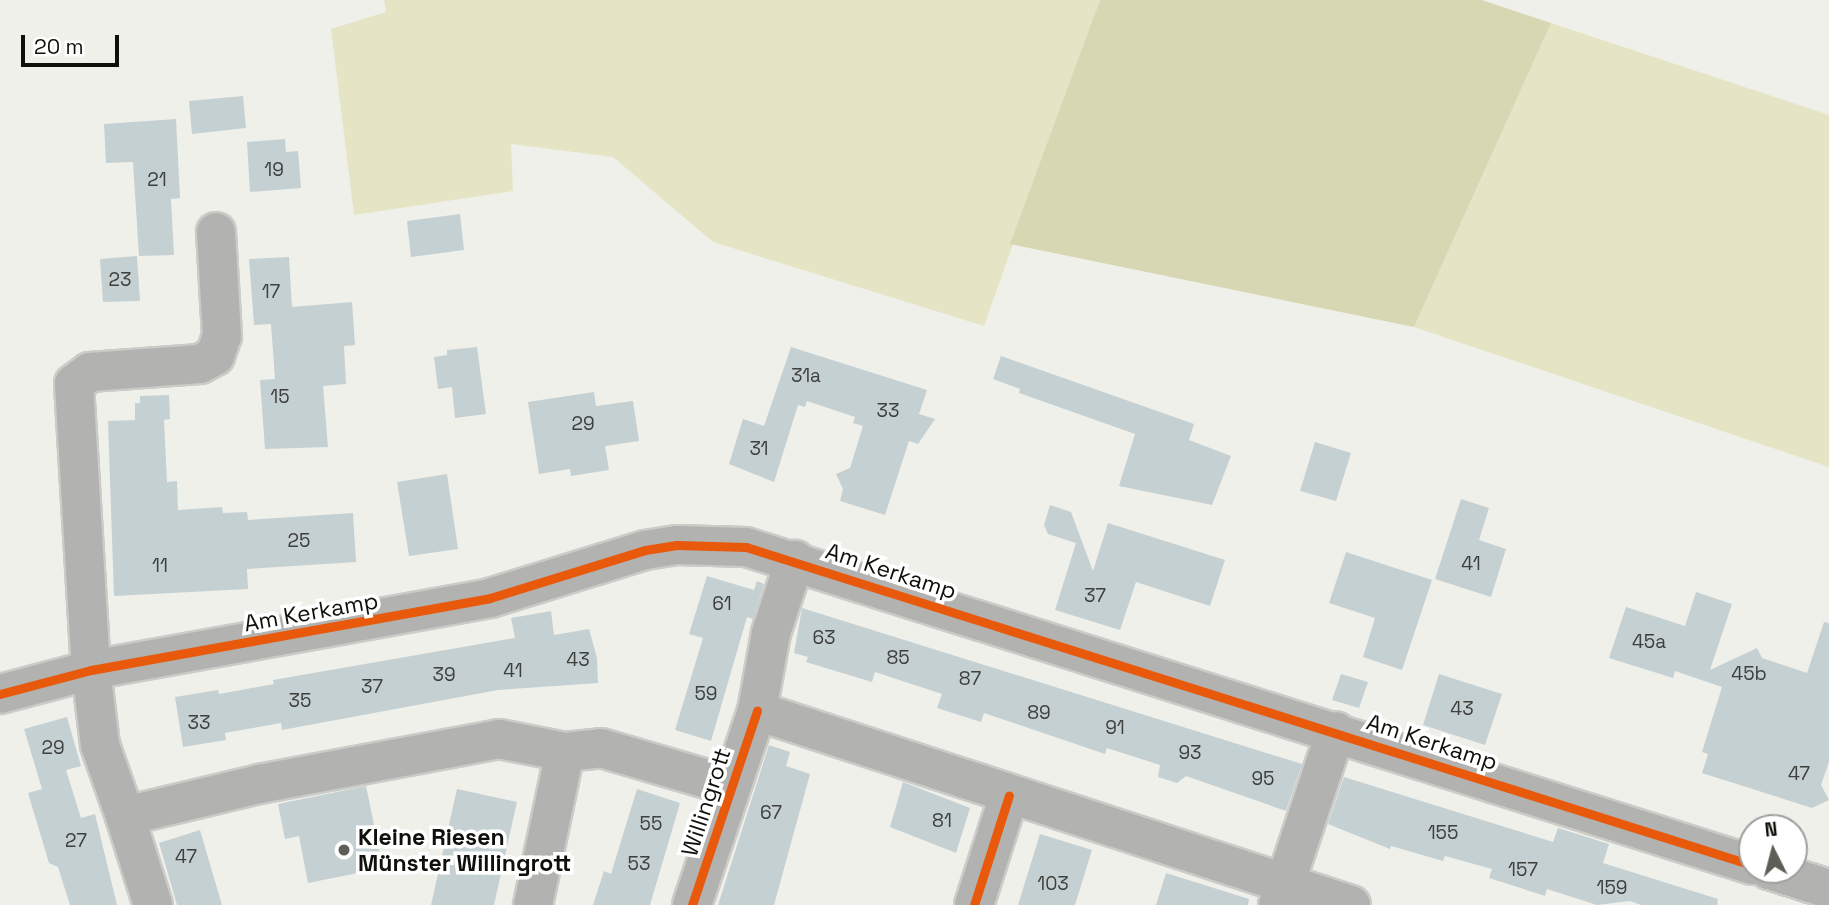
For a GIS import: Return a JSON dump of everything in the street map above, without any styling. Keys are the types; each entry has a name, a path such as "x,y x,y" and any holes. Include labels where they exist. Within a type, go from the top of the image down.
{"street":[{"path":"153,905 100,745 91,670 74,384 90,372 200,364 215,356 222,336 216,232"},
{"name":"Am Kerkamp","path":"0,694 91,670 489,598 677,545 746,547 795,560 1738,860"},
{"name":"Willingrott","path":"692,905 757,711 771,633 795,560"},
{"path":"757,711 1009,795 1281,895 1351,905"},
{"path":"1281,895 1336,731"},
{"path":"125,816 259,784 499,739 565,752 601,748 731,786"},
{"path":"533,905 565,752"},
{"path":"974,905 1009,795"},
{"path":"1808,882 1829,889"}],"green space":[{"path":"384,0 1100,0 984,326 713,242 613,157 511,144 513,191 354,215 331,29 386,12"},
{"path":"1100,0 1482,0 1551,23 1414,327 1010,244"},
{"path":"1551,23 1829,115 1829,467 1414,327"}],"building":[{"path":"243,96 246,128 192,134 189,101"},
{"path":"176,119 180,198 171,199 174,255 139,256 133,162 106,163 104,124"},
{"path":"285,139 286,152 298,151 301,188 250,192 247,142"},
{"path":"460,214 464,250 411,257 407,221"},
{"path":"137,256 140,301 103,302 100,259"},
{"path":"289,257 292,307 352,302 355,345 344,346 346,384 323,386 328,447 265,449 260,380 275,379 271,324 254,325 249,259"},
{"path":"477,347 486,414 455,418 452,387 438,389 434,357 447,355 447,350"},
{"path":"791,347 927,390 919,414 935,419 918,444 909,441 885,515 840,501 843,489 836,474 850,468 863,426 853,423 855,417 807,401 805,407 798,405 774,482 729,464 743,419 764,426"},
{"path":"1001,356 1194,424 1189,440 1231,456 1212,505 1119,486 1135,434 1019,393 1020,389 993,379"},
{"path":"594,392 596,406 633,401 639,441 605,446 609,470 571,476 570,469 539,474 528,402"},
{"path":"169,395 170,419 164,420 167,482 177,481 178,510 222,507 223,513 247,512 248,520 353,513 356,562 247,569 248,589 114,596 108,421 135,420 135,403 140,403 140,396"},
{"path":"1315,442 1351,453 1336,501 1300,491"},
{"path":"447,474 458,549 409,556 397,482"},
{"path":"1461,499 1489,508 1479,540 1506,549 1491,597 1435,579"},
{"path":"1050,505 1071,512 1093,571 1108,523 1225,560 1210,606 1136,582 1120,630 1055,610 1076,543 1048,534 1044,525"},
{"path":"1346,552 1432,580 1402,670 1363,657 1375,618 1329,603"},
{"path":"707,576 754,590 757,581 764,584 753,619 747,617 711,741 675,730 703,638 689,634"},
{"path":"1696,592 1732,604 1710,670 1757,648 1762,658 1807,673 1824,622 1829,623 1829,762 1821,785 1829,800 1812,808 1702,773 1708,754 1702,752 1722,687 1675,671 1673,678 1609,658 1626,607 1685,626"},
{"path":"802,608 1302,764 1286,811 1186,776 1177,783 1158,777 1160,765 1107,748 1105,754 984,713 981,722 937,708 942,694 875,672 872,682 806,662 808,657 794,653"},
{"path":"551,611 554,635 589,629 597,658 598,683 498,690 282,730 281,723 225,733 226,740 183,747 175,697 218,690 219,694 274,684 273,680 515,638 511,618"},
{"path":"1341,674 1368,682 1359,708 1332,700"},
{"path":"1439,674 1502,694 1485,745 1423,725"},
{"path":"67,717 81,766 66,770 81,818 95,814 117,905 70,905 58,867 49,863 28,793 42,789 24,729"},
{"path":"769,745 790,752 786,766 810,774 774,905 718,905"},
{"path":"1344,777 1553,842 1558,828 1609,844 1603,863 1718,899 1717,905 1641,905 1630,901 1597,905 1547,889 1545,896 1489,878 1492,869 1445,856 1443,861 1391,846 1390,849 1328,824"},
{"path":"903,782 970,808 956,853 890,827"},
{"path":"366,786 383,868 308,883 299,836 285,839 278,804"},
{"path":"457,789 517,802 494,905 431,905"},
{"path":"637,789 680,803 650,905 593,905 604,871 611,874"},
{"path":"200,830 222,905 177,905 159,843"},
{"path":"1040,834 1092,850 1075,905 1018,905"},
{"path":"1166,873 1249,899 1248,905 1156,905"}],"cycle path":[{"path":"0,694 91,670 490,598 645,550 677,545 746,547 1738,861"},
{"path":"692,905 757,711"},
{"path":"974,905 1009,795"}],"place":[{"name":"Kleine Riesen Münster Willingrott","path":"344,850"}]}
